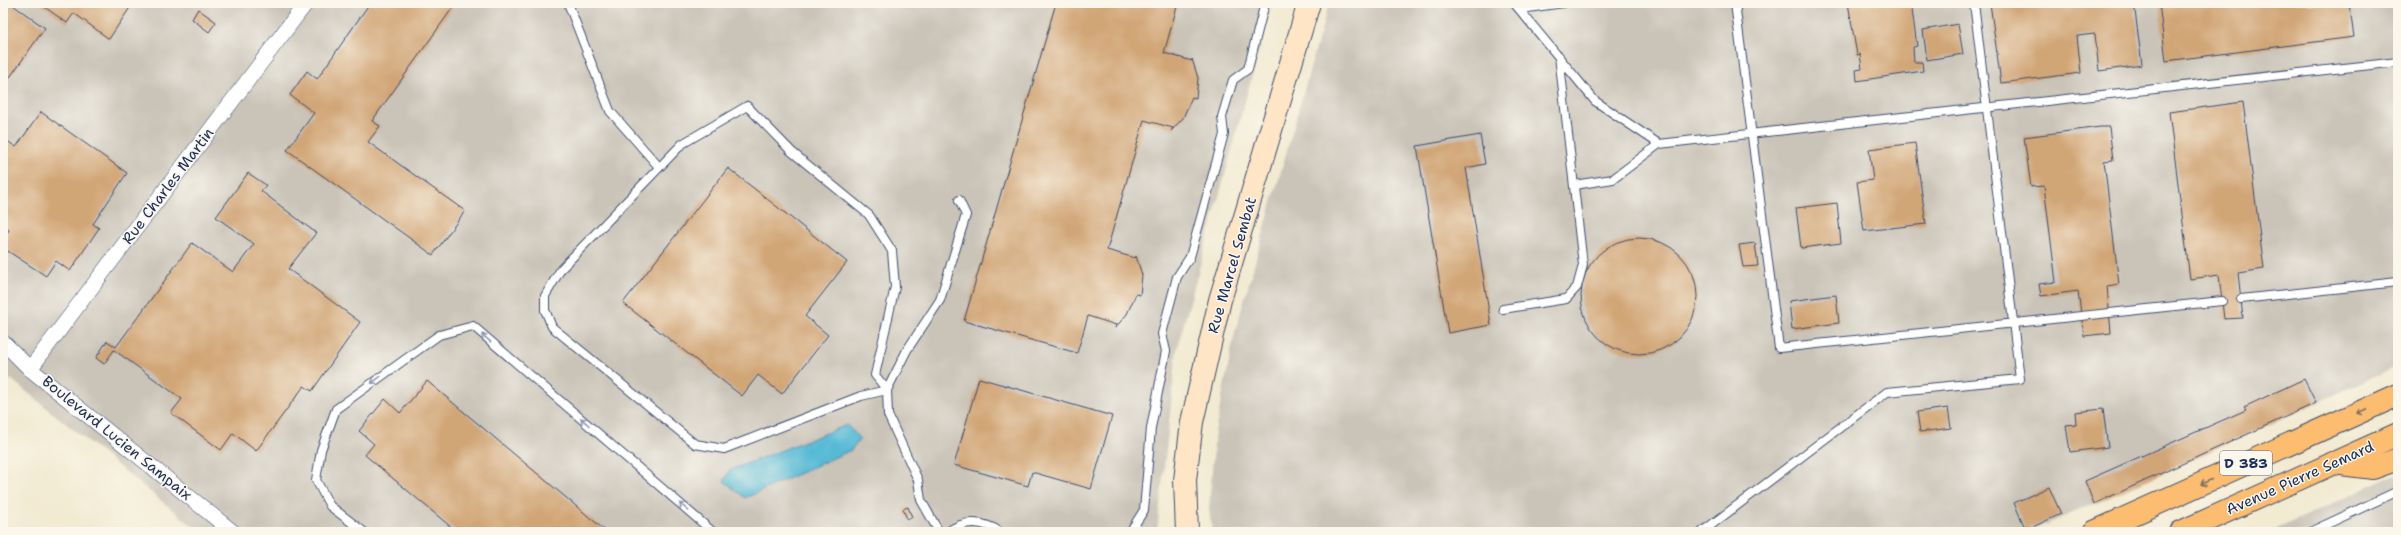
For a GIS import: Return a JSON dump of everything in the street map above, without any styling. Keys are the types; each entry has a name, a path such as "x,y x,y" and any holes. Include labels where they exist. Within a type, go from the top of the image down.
{"highway":[{"name":"D 383","path":"2094,532 2398,394"},
{"name":"Avenue Pierre Semard","path":"2181,532 2398,434"},
{"path":"2332,463 2374,468 2398,459"}],"main road":[{"name":"Rue Marcel Sembat","path":"1187,532 1185,480 1192,422 1220,300 1309,3"}],"street":[{"name":"Rue Charles Martin","path":"30,369 306,3"},
{"name":"Boulevard Lucien Sampaix","path":"3,342 30,369 233,532"}],"lane":[{"path":"568,3 610,111 659,167"},
{"path":"1130,532 1144,510 1151,428 1166,351 1162,334 1177,277 1190,257 1224,134 1222,117 1233,80 1248,69 1265,3"},
{"path":"1517,6 1564,3"},
{"path":"1735,3 1779,348 2222,301"},
{"path":"1702,532 1887,392 2020,379 1974,3"},
{"path":"1517,6 1595,101 1659,144"},
{"path":"1503,309 1566,299 1577,287 1583,265 1559,56"},
{"path":"1574,185 1613,179 1659,144 2398,62"},
{"path":"939,532 921,500 918,480 888,416 886,390 875,375 895,287 892,251 869,215 792,152 747,106 682,144 561,269 545,296 545,310 552,327 695,444 724,449 861,396 886,390 907,350 940,300 966,215 959,200"},
{"path":"2241,299 2398,282"},
{"path":"364,532 330,506 316,480 321,450 336,409 438,335 473,326 714,532"},
{"path":"2310,532 2398,491"},
{"path":"948,532 964,524 978,522 991,526 1000,532"}],"shaded area":[{"path":"3,3 1272,3 1177,349 1157,532 200,532 11,379 3,388"},
{"path":"1329,3 2398,3 2398,366 2094,504 2028,532 1212,532 1209,509 1215,432 1235,332"},
{"path":"2398,473 2398,532 2270,532"}],"water":[{"path":"847,425 860,439 851,450 745,498 724,481 730,470"}],"building":[{"path":"3,3 10,3 45,28 10,77 3,72"},
{"path":"39,3 133,3 109,39 74,13 67,23"},
{"path":"370,3 456,3 372,121 380,126 368,142 465,211 433,255 287,150 314,113 290,95 307,71 317,79"},
{"path":"1056,3 1178,3 1164,53 1192,61 1192,59 1198,78 1196,98 1192,97 1183,118 1171,131 1173,128 1144,120 1107,250 1135,258 1136,256 1142,275 1140,295 1136,294 1127,314 1115,328 1116,325 1088,316 1077,353 964,321"},
{"path":"1848,3 1911,3 1917,46 1913,47 1914,62 1922,62 1923,71 1857,81 1856,70 1862,69 1860,54 1857,55"},
{"path":"1990,3 2134,3 2142,65 2099,71 2095,34 2077,36 2081,73 2001,83"},
{"path":"2159,3 2349,3 2354,37 2166,61"},
{"path":"198,9 216,22 209,32 192,19"},
{"path":"1958,24 1963,54 1927,60 1923,30"},
{"path":"2243,102 2264,269 2238,273 2243,318 2224,319 2219,275 2190,279 2169,112"},
{"path":"41,112 127,173 93,224 99,228 70,271 56,261 46,276 3,248 3,240 9,230 3,226 3,138 16,147"},
{"path":"2109,127 2113,160 2104,161 2119,284 2107,286 2111,333 2084,336 2078,291 2041,296 2039,284 2056,282 2044,186 2031,187 2024,137"},
{"path":"1480,135 1485,164 1466,168 1491,325 1448,333 1417,146"},
{"path":"1915,143 1926,224 1864,231 1857,182 1873,180 1869,149"},
{"path":"728,168 847,262 805,316 828,335 782,394 758,375 742,396 623,303"},
{"path":"248,173 266,185 261,191 316,233 288,269 360,322 312,391 304,386 256,451 233,433 221,450 171,413 182,399 114,350 104,364 96,358 107,341 116,347 192,243 233,272 254,244 216,217"},
{"path":"1837,203 1841,243 1801,248 1796,208"},
{"path":"1639,238 1661,242 1671,247 1680,255 1688,264 1693,274 1697,296 1693,318 1688,328 1680,337 1671,345 1661,350 1639,354 1617,350 1607,345 1598,337 1590,328 1585,318 1581,296 1585,274 1590,264 1598,255 1607,247 1617,242"},
{"path":"1755,243 1758,266 1743,267 1739,245"},
{"path":"1836,295 1839,323 1792,329 1789,301"},
{"path":"979,378 1112,416 1091,489 1032,472 1028,486 954,465"},
{"path":"2304,379 2316,403 2094,504 2085,481 2246,410 2244,407"},
{"path":"427,381 607,532 457,532 365,455 374,444 359,431 385,399 400,413"},
{"path":"1948,408 1951,428 1920,432 1917,412"},
{"path":"2103,409 2108,447 2070,452 2066,425 2076,424 2075,412"},
{"path":"2049,487 2061,514 2026,530 2014,503"},
{"path":"908,507 912,517 907,519 903,509"}]}
